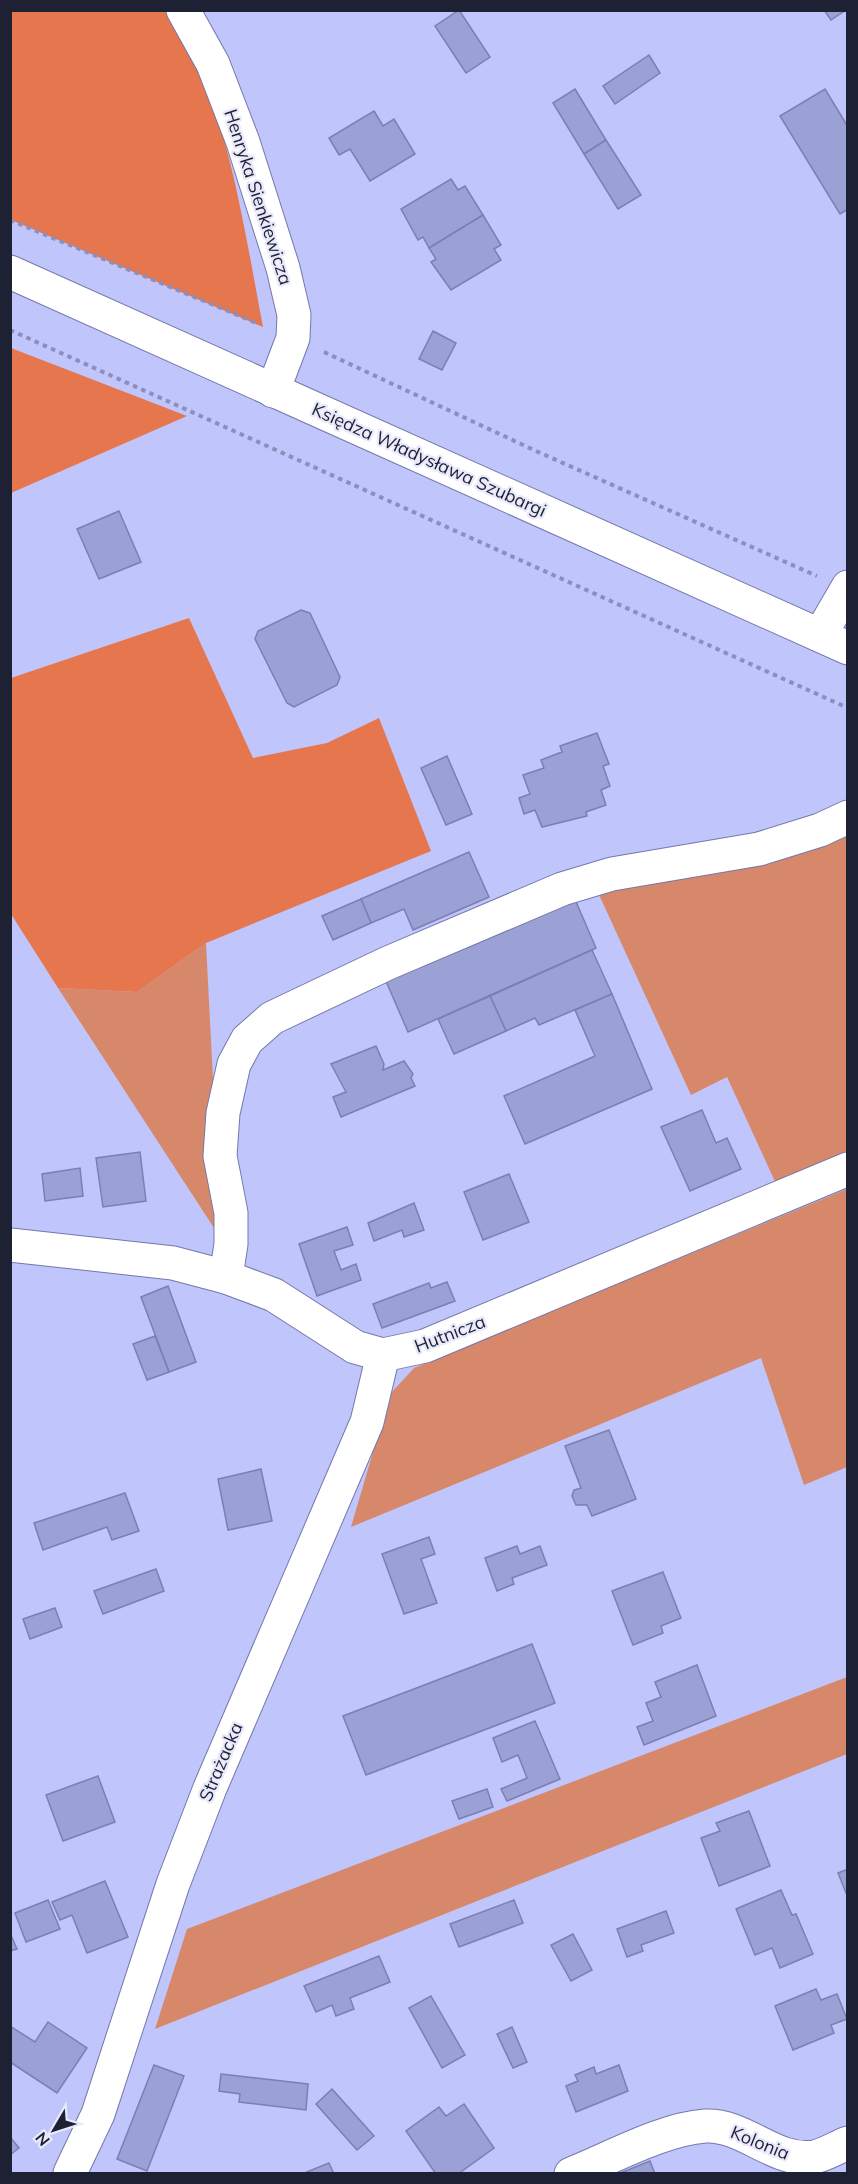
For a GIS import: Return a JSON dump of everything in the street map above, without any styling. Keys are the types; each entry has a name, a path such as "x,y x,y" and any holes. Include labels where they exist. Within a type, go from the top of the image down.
{"street":[{"name":"Henryka Sienkiewicza","path":"183,10 213,64 243,142 283,268 294,315 293,338 273,391"},
{"name":"Księdza Władysława Szubargi","path":"10,272 834,642"},
{"path":"834,642 846,588"},
{"path":"226,1277 231,1244 231,1213 220,1155 224,1113 234,1064 247,1040 272,1018 388,963 562,889 612,874 759,849 820,830 848,818"},
{"name":"Hutnicza","path":"10,1245 173,1263 226,1277 274,1295 355,1347 383,1355 425,1346 848,1169"},
{"name":"Strażacka","path":"70,2173 98,2114 173,1884 210,1788 367,1422 383,1355"},
{"name":"Kolonia","path":"571,2174 675,2132 705,2126 727,2128 791,2157 823,2165 848,2142"}],"path":[{"path":"10,220 293,338 536,451 846,588"},
{"path":"10,330 848,708"}],"shaded area":[{"path":"11,11 171,11 190,46 219,124 240,205 263,327 11,220"},
{"path":"11,348 187,416 11,493"},
{"path":"189,618 253,758 327,743 379,718 431,851 206,943 137,992 58,988 11,914 11,678"},
{"path":"847,832 847,1158 778,1188 727,1077 691,1095 595,886 716,874 804,850"},
{"path":"206,943 215,1119 214,1228 58,988 137,992"},
{"path":"847,1189 847,1467 804,1485 761,1358 351,1527 390,1394 414,1368"},
{"path":"847,1677 847,1754 155,2029 187,1929"}],"building":[{"path":"459,10 490,57 466,73 435,26"},
{"path":"824,10 846,10 831,20"},
{"path":"649,55 660,73 615,104 603,86"},
{"path":"575,89 606,140 584,154 553,103"},
{"path":"825,89 848,127 848,209 840,214 780,116"},
{"path":"374,111 383,126 394,119 415,154 370,181 350,149 339,155 329,138"},
{"path":"606,140 641,195 618,209 584,154"},
{"path":"451,179 458,190 465,186 483,215 429,248 423,237 418,240 401,209"},
{"path":"483,215 501,245 494,249 501,260 451,290 431,262 436,259 429,248"},
{"path":"433,331 456,343 442,370 419,359"},
{"path":"119,511 141,562 99,579 77,529"},
{"path":"301,610 310,613 340,677 337,685 294,707 287,703 255,639 258,631"},
{"path":"597,733 609,764 603,766 610,786 601,790 606,805 586,812 587,816 542,827 535,810 524,814 519,798 530,794 523,775 544,768 541,760 562,752 560,746"},
{"path":"447,756 472,814 446,825 421,768"},
{"path":"469,852 489,897 413,930 404,909 371,923 361,899"},
{"path":"574,897 596,948 408,1032 385,979"},
{"path":"361,899 371,923 333,940 322,916"},
{"path":"592,950 612,994 539,1025 535,1018 506,1031 490,996"},
{"path":"612,994 652,1089 525,1144 504,1096 595,1056 575,1010"},
{"path":"490,996 506,1031 454,1054 438,1019"},
{"path":"376,1046 384,1064 383,1070 404,1061 413,1074 411,1078 415,1086 341,1117 333,1097 346,1092 331,1064"},
{"path":"702,1110 716,1143 727,1138 741,1169 690,1191 661,1127"},
{"path":"140,1152 146,1201 103,1207 96,1158"},
{"path":"80,1168 83,1196 45,1201 42,1174"},
{"path":"509,1174 529,1222 483,1240 464,1192"},
{"path":"414,1203 424,1230 404,1237 402,1230 374,1241 368,1223"},
{"path":"347,1227 353,1245 334,1251 341,1270 356,1264 361,1280 317,1296 299,1244"},
{"path":"447,1282 455,1301 382,1328 373,1304 429,1283 431,1288"},
{"path":"168,1286 196,1362 169,1372 141,1297"},
{"path":"155,1336 169,1372 147,1380 133,1344"},
{"path":"609,1430 636,1499 592,1516 587,1505 576,1505 572,1496 574,1490 581,1488 565,1446"},
{"path":"261,1469 272,1521 228,1530 218,1479"},
{"path":"125,1493 139,1531 112,1540 107,1527 43,1550 34,1523"},
{"path":"429,1537 435,1554 421,1559 437,1603 404,1614 382,1554"},
{"path":"517,1546 520,1554 540,1546 547,1565 512,1578 514,1584 497,1591 485,1558"},
{"path":"156,1569 164,1591 103,1614 94,1591"},
{"path":"663,1572 681,1618 661,1626 663,1633 633,1645 612,1591"},
{"path":"55,1608 62,1627 30,1639 23,1619"},
{"path":"532,1644 555,1703 366,1775 343,1716"},
{"path":"697,1665 716,1716 644,1745 637,1727 653,1721 646,1703 661,1697 655,1682"},
{"path":"535,1721 560,1779 507,1801 501,1789 527,1778 518,1755 502,1762 493,1738"},
{"path":"98,1776 115,1822 63,1841 46,1795"},
{"path":"487,1789 493,1807 459,1819 452,1801"},
{"path":"749,1811 770,1866 719,1886 701,1838 720,1831 716,1823"},
{"path":"848,1869 848,1898 838,1873"},
{"path":"105,1881 128,1937 87,1953 72,1915 60,1920 52,1902"},
{"path":"781,1890 792,1915 796,1914 813,1954 780,1968 772,1948 755,1955 736,1909"},
{"path":"48,1900 60,1929 26,1942 15,1913"},
{"path":"514,1900 523,1923 459,1947 450,1924"},
{"path":"666,1911 674,1933 641,1945 643,1951 627,1957 617,1929"},
{"path":"10,1933 17,1949 10,1951"},
{"path":"573,1934 592,1970 571,1981 551,1945"},
{"path":"379,1956 390,1982 350,1998 354,2009 336,2016 332,2005 316,2012 304,1986"},
{"path":"816,1989 821,2000 837,1994 847,2019 831,2025 834,2033 793,2050 775,2006"},
{"path":"431,1996 465,2055 442,2068 409,2008"},
{"path":"48,2022 87,2048 57,2093 10,2062 10,2026 35,2042"},
{"path":"512,2027 527,2062 513,2068 497,2034"},
{"path":"154,2065 184,2076 147,2171 117,2159"},
{"path":"619,2065 628,2091 576,2112 566,2086 578,2081 575,2075 594,2067 596,2074"},
{"path":"221,2074 308,2084 306,2110 239,2102 240,2094 219,2091"},
{"path":"332,2089 374,2136 357,2150 316,2104"},
{"path":"464,2104 494,2148 458,2174 436,2174 406,2131 439,2107 446,2116"},
{"path":"10,2137 19,2148 10,2155"},
{"path":"650,2161 655,2174 618,2174"},
{"path":"329,2163 334,2174 302,2174"}]}
